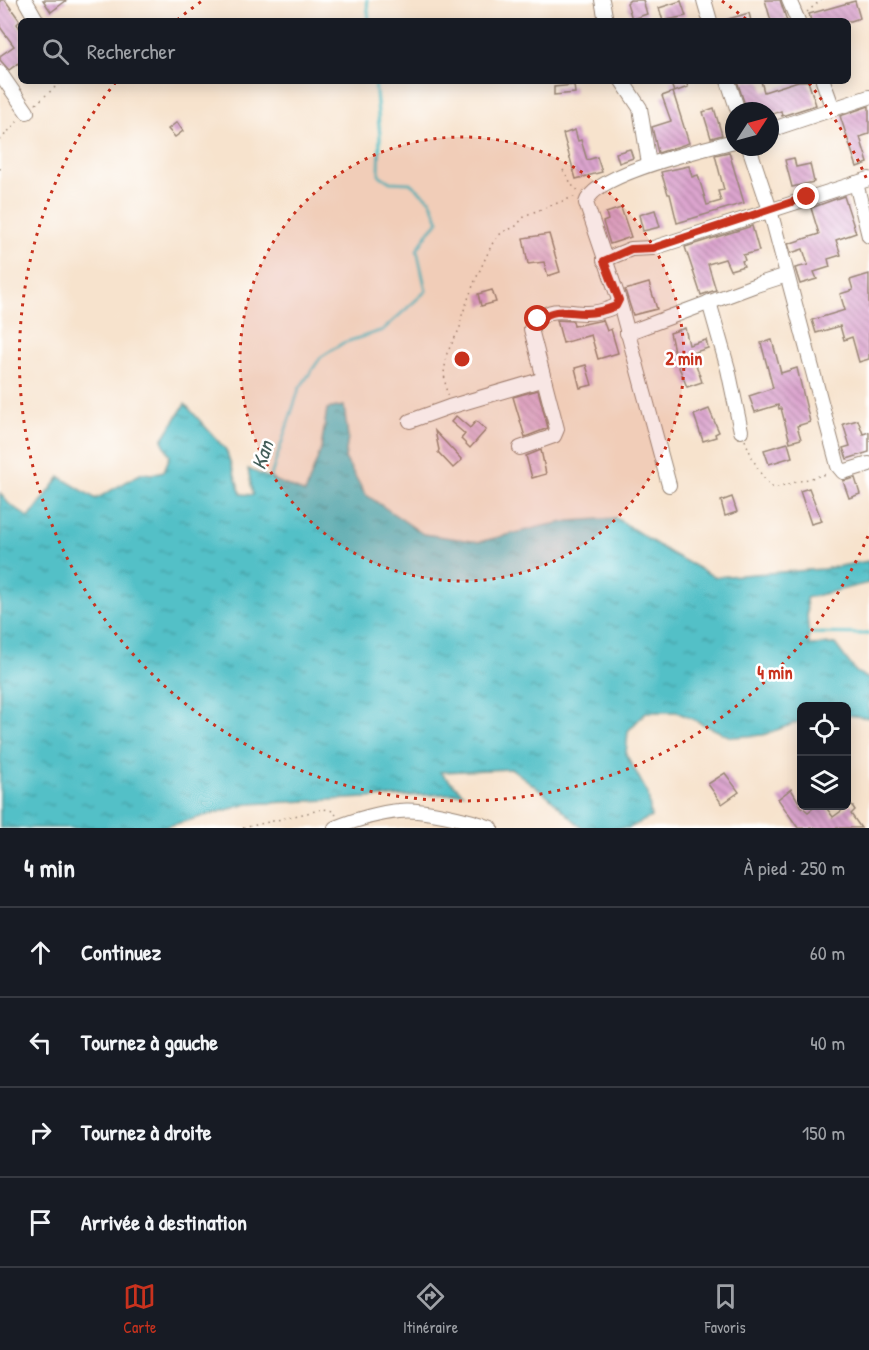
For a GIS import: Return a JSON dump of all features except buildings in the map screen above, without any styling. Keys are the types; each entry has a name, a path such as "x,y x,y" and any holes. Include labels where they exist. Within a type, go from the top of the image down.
{"street":[{"path":"25,0 35,18"},
{"path":"602,0 605,18"},
{"path":"704,0 709,18"},
{"path":"789,0 801,17"},
{"path":"0,73 27,112"},
{"path":"624,84 639,108 649,164"},
{"path":"730,84 735,102"},
{"path":"824,84 833,109"},
{"path":"779,127 869,97"},
{"path":"669,485 619,300 586,203 588,197 615,178 649,164 725,143"},
{"path":"752,156 770,210 840,470 843,472 869,465"},
{"path":"604,261 631,249 653,248 863,181 869,236"},
{"path":"627,333 787,275"},
{"path":"520,448 554,436 557,429 531,329 538,319 552,311 570,310 587,313 604,311 616,306 619,300"},
{"path":"710,302 726,359 741,431"},
{"path":"410,421 544,379"},
{"path":"340,826 401,810 449,817 490,828"}],"path":[{"path":"801,17 821,0"},
{"path":"449,407 444,373 447,352 460,328 461,318 474,283 492,244 502,232 515,227 526,216 583,194 574,188 563,170"},
{"path":"741,431 756,466 773,488 840,470"},
{"path":"243,828 324,809 333,811 340,826"}],"water":[{"path":"185,404 226,450 241,494 253,495 248,469 305,493 321,449 327,409 344,406 348,437 345,458 365,494 423,534 479,542 570,521 616,518 670,553 715,577 823,569 869,561 869,583 806,598 809,645 835,644 856,672 869,679 869,718 851,716 851,702 797,702 797,722 763,735 731,737 677,712 646,712 628,731 626,754 648,794 651,817 629,828 582,828 548,796 512,769 440,772 463,793 248,804 161,828 0,828 0,493 8,503 29,518 60,477 96,499 142,473 152,474 164,471 170,456 162,440"}],"waterway":[{"name":"Kan","path":"367,0 369,18"},
{"name":"Kan","path":"269,482 299,389 321,357 343,343 383,330 426,291 417,250 439,221 430,200 410,183 390,182 379,175 380,136 375,84"},
{"path":"805,633 869,634"}],"route":[{"path":"538,319 552,311 570,310 587,313 604,311 616,306 619,300 604,261 631,249 653,248 807,197"}]}
